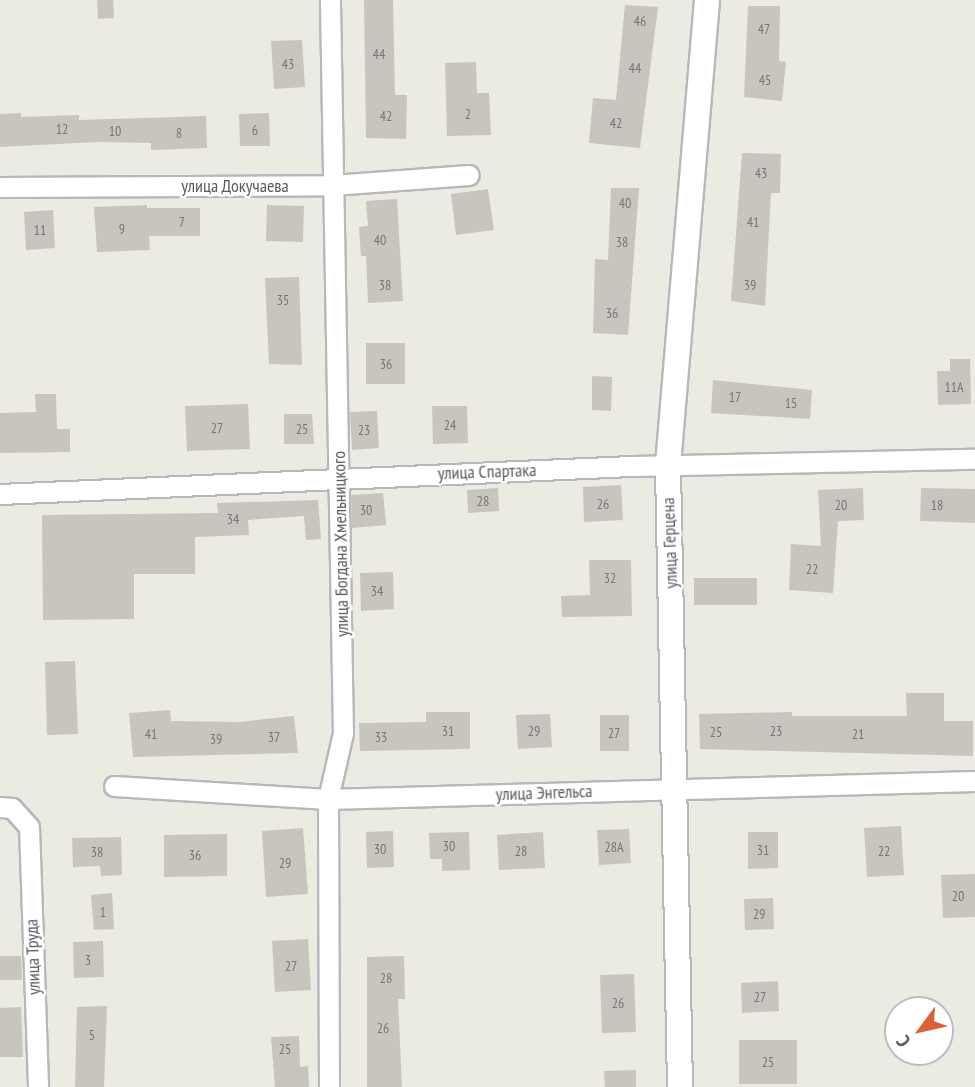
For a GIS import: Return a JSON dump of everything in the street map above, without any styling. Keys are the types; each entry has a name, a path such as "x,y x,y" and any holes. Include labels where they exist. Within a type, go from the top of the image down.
{"street":[{"name":"улица Богдана Хмельницкого","path":"329,1087 328,799 343,733 341,478 332,185 330,0"},
{"name":"улица Герцена","path":"680,1087 668,465 707,0"},
{"name":"улица Докучаева","path":"0,187 332,185 469,175"},
{"name":"улица Спартака","path":"0,495 668,465 975,459"},
{"name":"улица Энгельса","path":"114,786 328,799 975,781"},
{"name":"улица Труда","path":"0,807 12,808 29,827 38,1087"}],"building":[{"path":"97,0 113,0 114,18 98,19"},
{"path":"364,0 393,0 395,95 407,95 406,139 366,138"},
{"path":"625,5 658,7 640,148 589,143 593,98 616,100"},
{"path":"748,6 780,6 779,61 786,62 782,101 744,97"},
{"path":"302,40 305,87 274,89 271,41"},
{"path":"476,62 477,93 489,93 491,135 447,136 445,63"},
{"path":"21,113 21,117 79,115 79,120 206,116 207,148 151,150 151,143 97,142 0,147 0,114"},
{"path":"269,113 270,146 240,146 239,114"},
{"path":"742,153 781,154 780,193 771,193 765,306 731,301"},
{"path":"611,188 639,188 628,335 593,333 595,259 608,260"},
{"path":"488,189 494,230 456,235 451,194"},
{"path":"397,199 403,301 368,303 366,256 361,256 359,227 368,226 366,201"},
{"path":"147,205 147,208 200,208 200,236 149,236 150,250 97,252 94,207"},
{"path":"267,205 304,206 303,242 266,241"},
{"path":"53,210 55,248 26,250 24,212"},
{"path":"299,277 302,365 269,364 265,278"},
{"path":"366,343 405,343 405,384 366,384"},
{"path":"950,359 970,359 971,404 938,405 937,371 950,371"},
{"path":"592,376 612,377 611,411 592,410"},
{"path":"713,380 812,390 810,419 711,413"},
{"path":"35,394 56,394 57,429 70,429 70,452 0,453 0,413 36,412"},
{"path":"248,404 250,449 187,451 185,406"},
{"path":"432,406 467,406 468,443 433,444"},
{"path":"377,411 379,448 352,450 350,412"},
{"path":"284,414 312,414 314,444 284,444"},
{"path":"621,485 623,520 584,522 583,487"},
{"path":"498,488 499,511 468,513 467,490"},
{"path":"863,488 864,520 838,521 833,593 789,590 791,544 821,546 818,490"},
{"path":"921,488 975,489 975,523 920,521"},
{"path":"383,493 386,525 352,528 351,495"},
{"path":"318,500 321,539 306,540 304,516 248,520 249,535 195,537 195,574 134,574 134,619 43,620 42,515 218,513 217,503"},
{"path":"589,560 631,560 632,616 562,617 561,596 590,595"},
{"path":"393,572 394,609 361,611 360,573"},
{"path":"694,578 757,578 757,605 694,605"},
{"path":"75,661 78,734 47,735 45,662"},
{"path":"906,693 944,693 944,721 973,721 973,756 700,749 699,714 792,712 792,716 907,716"},
{"path":"170,710 171,721 239,722 294,716 298,753 133,757 129,713"},
{"path":"426,712 470,712 470,749 360,751 359,723 426,722"},
{"path":"550,714 552,747 518,749 516,715"},
{"path":"600,715 629,715 629,751 600,751"},
{"path":"901,826 904,875 867,877 864,828"},
{"path":"303,828 308,894 266,897 262,831"},
{"path":"629,829 631,863 599,865 597,830"},
{"path":"393,831 394,867 367,868 366,832"},
{"path":"469,832 470,870 442,871 442,859 430,859 429,833"},
{"path":"543,832 545,868 499,870 497,835"},
{"path":"748,832 778,832 778,868 748,869"},
{"path":"227,834 227,876 164,877 164,835"},
{"path":"121,837 122,875 101,876 100,866 73,867 72,838"},
{"path":"975,874 975,917 943,918 941,875"},
{"path":"112,893 114,929 94,930 91,895"},
{"path":"773,898 774,929 745,930 744,899"},
{"path":"308,939 311,990 275,992 272,941"},
{"path":"103,941 104,977 74,978 73,942"},
{"path":"0,956 21,956 22,980 0,980"},
{"path":"404,956 405,999 398,999 402,1087 367,1087 367,957"},
{"path":"634,974 636,1032 602,1033 600,975"},
{"path":"778,981 779,1011 742,1013 741,983"},
{"path":"107,1006 104,1087 75,1087 77,1007"},
{"path":"21,1007 23,1057 0,1057 0,1008"},
{"path":"299,1036 300,1067 308,1066 309,1087 275,1087 271,1037"},
{"path":"739,1040 797,1040 797,1084 739,1084"},
{"path":"636,1070 636,1087 605,1087 604,1071"}]}
